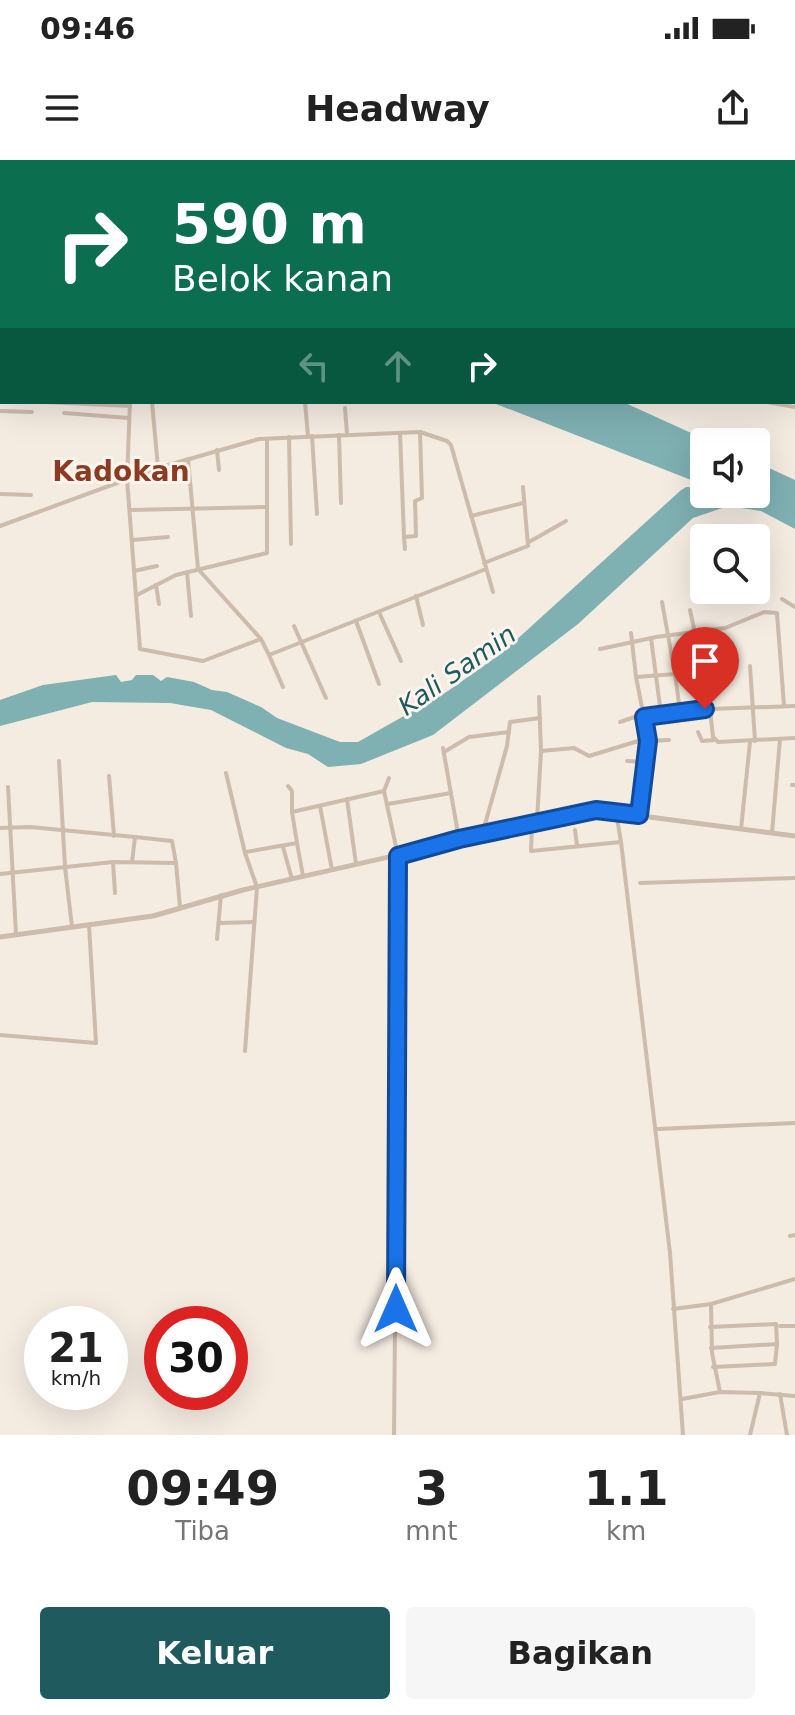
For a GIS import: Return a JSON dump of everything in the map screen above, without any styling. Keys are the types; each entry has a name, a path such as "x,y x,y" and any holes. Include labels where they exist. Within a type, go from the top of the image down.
{"street":[{"path":"130,404 127,479 140,649 203,661 261,639"},
{"path":"152,404 158,468"},
{"path":"305,404 317,514"},
{"path":"345,408 347,434"},
{"path":"0,411 32,412"},
{"path":"64,413 129,418"},
{"path":"0,526 158,468 217,450 289,437 420,432 450,443 493,592"},
{"path":"404,537 416,536 415,501 422,498 420,432"},
{"path":"400,433 405,549"},
{"path":"339,435 341,503"},
{"path":"289,437 291,544"},
{"path":"137,595 187,572 267,553 267,439"},
{"path":"217,450 219,470"},
{"path":"188,459 198,569 261,639 283,687"},
{"path":"523,487 529,542"},
{"path":"0,494 31,495"},
{"path":"470,516 523,503"},
{"path":"130,510 266,507"},
{"path":"269,655 525,548 529,542 566,521"},
{"path":"132,540 168,537"},
{"path":"134,571 157,566"},
{"path":"187,572 191,616"},
{"path":"156,585 159,604"},
{"path":"416,596 423,625"},
{"path":"782,599 795,607"},
{"path":"662,602 671,636 680,711"},
{"path":"690,610 695,677"},
{"path":"378,611 401,661"},
{"path":"600,649 633,641 725,628 764,612 777,613 784,706"},
{"path":"356,621 379,684"},
{"path":"294,626 326,698"},
{"path":"631,633 648,740 639,815"},
{"path":"651,638 661,714"},
{"path":"741,829 752,742 750,666"},
{"path":"636,677 675,674"},
{"path":"539,697 541,751 531,851 621,842"},
{"path":"620,722 643,715 680,711 795,706"},
{"path":"710,709 715,740"},
{"path":"482,835 510,720 540,718"},
{"path":"459,839 443,750 469,737 509,732"},
{"path":"698,732 702,741 752,742 795,738"},
{"path":"772,833 780,739"},
{"path":"541,751 574,748 589,756 648,740 669,740"},
{"path":"59,761 72,927"},
{"path":"627,761 645,762"},
{"path":"226,773 245,853 257,887 245,1051"},
{"path":"109,776 114,836"},
{"path":"389,778 384,791 398,856 394,1435"},
{"path":"288,786 292,791 292,812 303,876"},
{"path":"8,787 16,934"},
{"path":"292,812 384,791"},
{"path":"388,804 451,793"},
{"path":"347,799 356,865"},
{"path":"320,806 332,870"},
{"path":"0,937 153,916 221,895 596,810 795,836"},
{"path":"616,811 670,1253 683,1435"},
{"path":"0,828 172,841 180,909"},
{"path":"575,830 577,845"},
{"path":"132,862 135,837"},
{"path":"245,853 297,843"},
{"path":"283,846 292,879"},
{"path":"0,874 113,862 176,863"},
{"path":"113,862 115,893"},
{"path":"640,883 795,878"},
{"path":"217,939 221,895"},
{"path":"220,923 254,922"},
{"path":"0,1035 96,1043 89,925"},
{"path":"657,1129 795,1123"},
{"path":"673,1309 711,1304 795,1279"},
{"path":"711,1304 711,1348 720,1392"},
{"path":"710,1327 776,1324 775,1364 713,1367"},
{"path":"780,1326 795,1326"},
{"path":"711,1348 777,1344"},
{"path":"682,1399 720,1392 795,1396"},
{"path":"750,1435 760,1393"},
{"path":"780,1394 787,1435"}],"water":[{"path":"496,404 627,404 690,432 690,480"},
{"path":"770,468 795,480 795,529 761,511 741,508 770,508"},
{"path":"686,487 690,487 690,508 722,508 693,518 578,624 433,735 361,764 328,767 308,754 286,748 211,710 170,703 92,702 0,726 0,700 43,685 116,675 121,682 132,680 136,675 153,675 161,681 167,677 227,692 277,718 340,742 358,742 448,691 502,653"}],"district":[{"name":"Kadokan","path":"121,471"}],"route":[{"path":"396,1309 398,856 459,839 596,810 639,815 648,741 644,717 705,709"}],"water label":[{"name":"Kali Samin","path":"457,670"}]}
